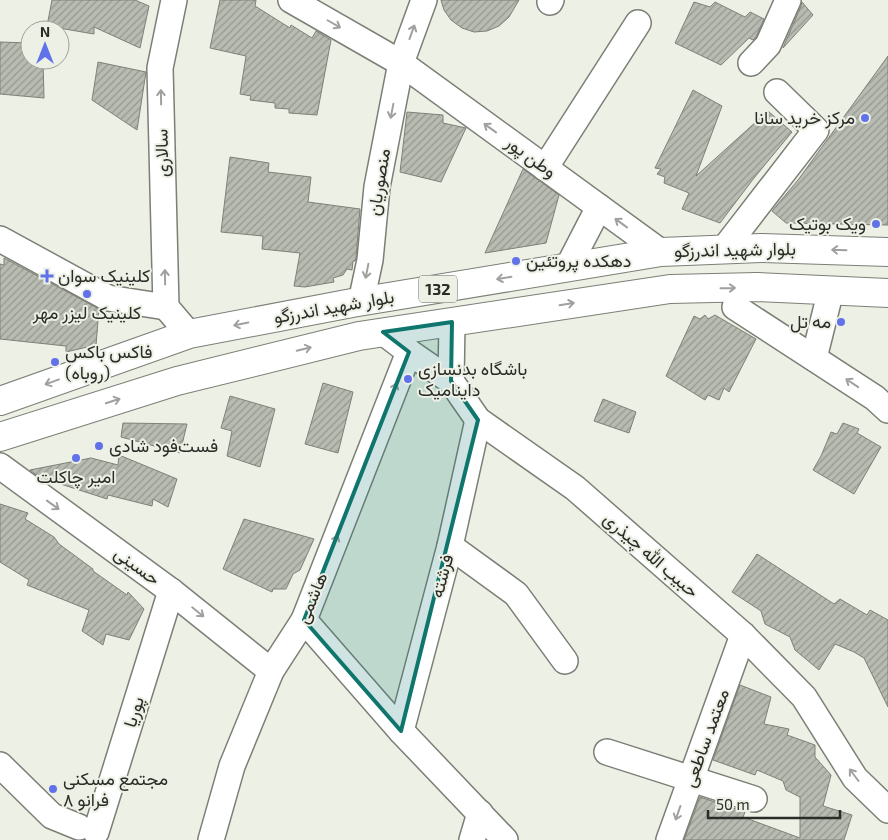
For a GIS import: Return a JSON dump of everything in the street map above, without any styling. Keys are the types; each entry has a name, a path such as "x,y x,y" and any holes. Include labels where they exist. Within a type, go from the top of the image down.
{"main road":[{"name":"بلوار شهید اندرزگو","path":"0,401 178,338 361,302 568,267 661,252 724,249 761,248 888,252"},
{"name":"بلوار شهید اندرزگو","path":"0,437 177,381 359,336 383,332 670,289 757,287 888,293"},
{"path":"177,381 164,374 160,368 159,358 178,338"}],"street":[{"name":"سالاری","path":"166,307 160,68 174,0"},
{"name":"وطن پور","path":"291,0 401,63 661,252"},
{"name":"منصوریان","path":"361,302 370,260 377,187 401,63 424,0"},
{"path":"751,63 768,45 788,0"},
{"path":"545,168 638,23"},
{"path":"724,249 816,130 777,92"},
{"path":"568,267 599,207"},
{"path":"0,239 108,298 166,307 178,338"},
{"path":"814,358 831,290"},
{"path":"734,307 875,398 888,410"},
{"path":"451,381 452,322"},
{"name":"حبیب الله چیذری","path":"383,332 451,381 478,420 575,488 743,635 804,698 855,778 888,810"},
{"name":"هاشمی","path":"211,840 232,766 271,671 304,620 409,352"},
{"name":"فرشته","path":"401,731 450,546 478,420"},
{"name":"حسینی","path":"0,466 171,591 271,671"},
{"path":"450,546 516,594 564,661"},
{"name":"پوریا","path":"0,765 52,816 88,830 171,591"},
{"path":"304,620 401,731 505,840"},
{"name":"معتمد ساطعی","path":"669,840 743,635"},
{"path":"607,752 754,799"},
{"path":"472,840 480,814"}],"highlighted area":[{"path":"452,322 451,381 478,420 401,731 304,620 409,352 383,332"}],"building":[{"path":"52,0 135,0 149,6 140,48 94,27 94,34 70,30 70,20 48,20"},
{"path":"220,0 256,0 255,6 290,28 291,25 312,38 316,31 331,40 317,115 289,113 289,109 275,108 275,103 250,100 251,96 240,94 246,56 210,48"},
{"path":"441,0 519,0 509,17 499,26 487,31 474,32 462,28 451,20 444,10"},
{"path":"694,2 710,7 715,2 745,17 750,12 764,19 756,37 753,40 749,38 721,65 675,43"},
{"path":"802,2 813,15 783,48 801,6"},
{"path":"0,42 20,43 20,70 43,70 44,98 0,94"},
{"name":"مرکز خرید سانا","path":"888,56 888,225 786,223 772,211 798,180"},
{"path":"98,62 146,72 137,130 92,100"},
{"path":"693,90 722,106 696,176 768,111 792,132 720,223 682,209 689,193 664,183 665,177 657,174 661,169 655,168"},
{"path":"407,112 443,115 443,123 466,128 441,182 400,172"},
{"path":"230,157 269,163 268,172 311,177 308,202 360,209 356,258 353,261 352,270 347,269 343,275 333,278 334,282 305,287 294,286 300,253 262,249 263,236 221,232"},
{"path":"523,169 559,195 546,243 485,253"},
{"path":"4,258 99,309 96,345 66,352 66,346 0,339 0,264 4,265"},
{"path":"705,315 708,319 715,315 756,339 729,392 724,388 719,400 708,395 705,400 666,376 694,316 700,319"},
{"path":"323,383 353,392 338,453 305,444"},
{"path":"230,396 275,409 260,467 227,456 232,431 221,428"},
{"path":"603,399 636,412 629,433 594,421"},
{"path":"123,423 187,424 180,453 121,437"},
{"path":"843,423 859,429 857,433 881,447 854,494 813,470 831,432 837,434"},
{"path":"119,455 177,479 168,507 153,499 152,506 108,495 107,499 39,477 30,470 91,458 118,465"},
{"path":"0,504 28,513 25,519 54,537 59,544 127,595 128,592 144,609 129,640 106,634 103,645 82,631 89,610 27,585 29,580 0,562"},
{"path":"244,519 314,539 300,570 293,574 286,589 273,589 272,592 223,569"},
{"path":"757,554 834,604 840,599 867,615 870,610 888,620 888,707 864,658 835,644 819,670 795,650 790,637 765,624 761,611 732,592"},
{"path":"740,685 771,697 764,724 789,729 787,735 815,745 815,757 831,775 823,806 852,815 844,840 684,840 700,797 745,812 743,817 800,838 800,797 786,790 783,781 757,770 755,775 713,760"}],"place":[{"name":"مرکز خرید سانا","path":"865,118"},
{"name":"ویک بوتیک","path":"876,224"},
{"name":"دهکده پروتئین","path":"516,261"},
{"name":"کلینیک سوان","path":"47,276"},
{"name":"کلینیک لیزر مهر","path":"87,294"},
{"name":"مه تل","path":"841,322"},
{"name":"فاکس باکس (روباه)","path":"55,362"},
{"name":"باشگاه بدنسازی داینامیک","path":"408,379"},
{"name":"فست‌فود شادی","path":"99,446"},
{"name":"امیر چاکلت","path":"76,458"},
{"name":"مجتمع مسکنی فرانو ۸","path":"53,789"}]}
